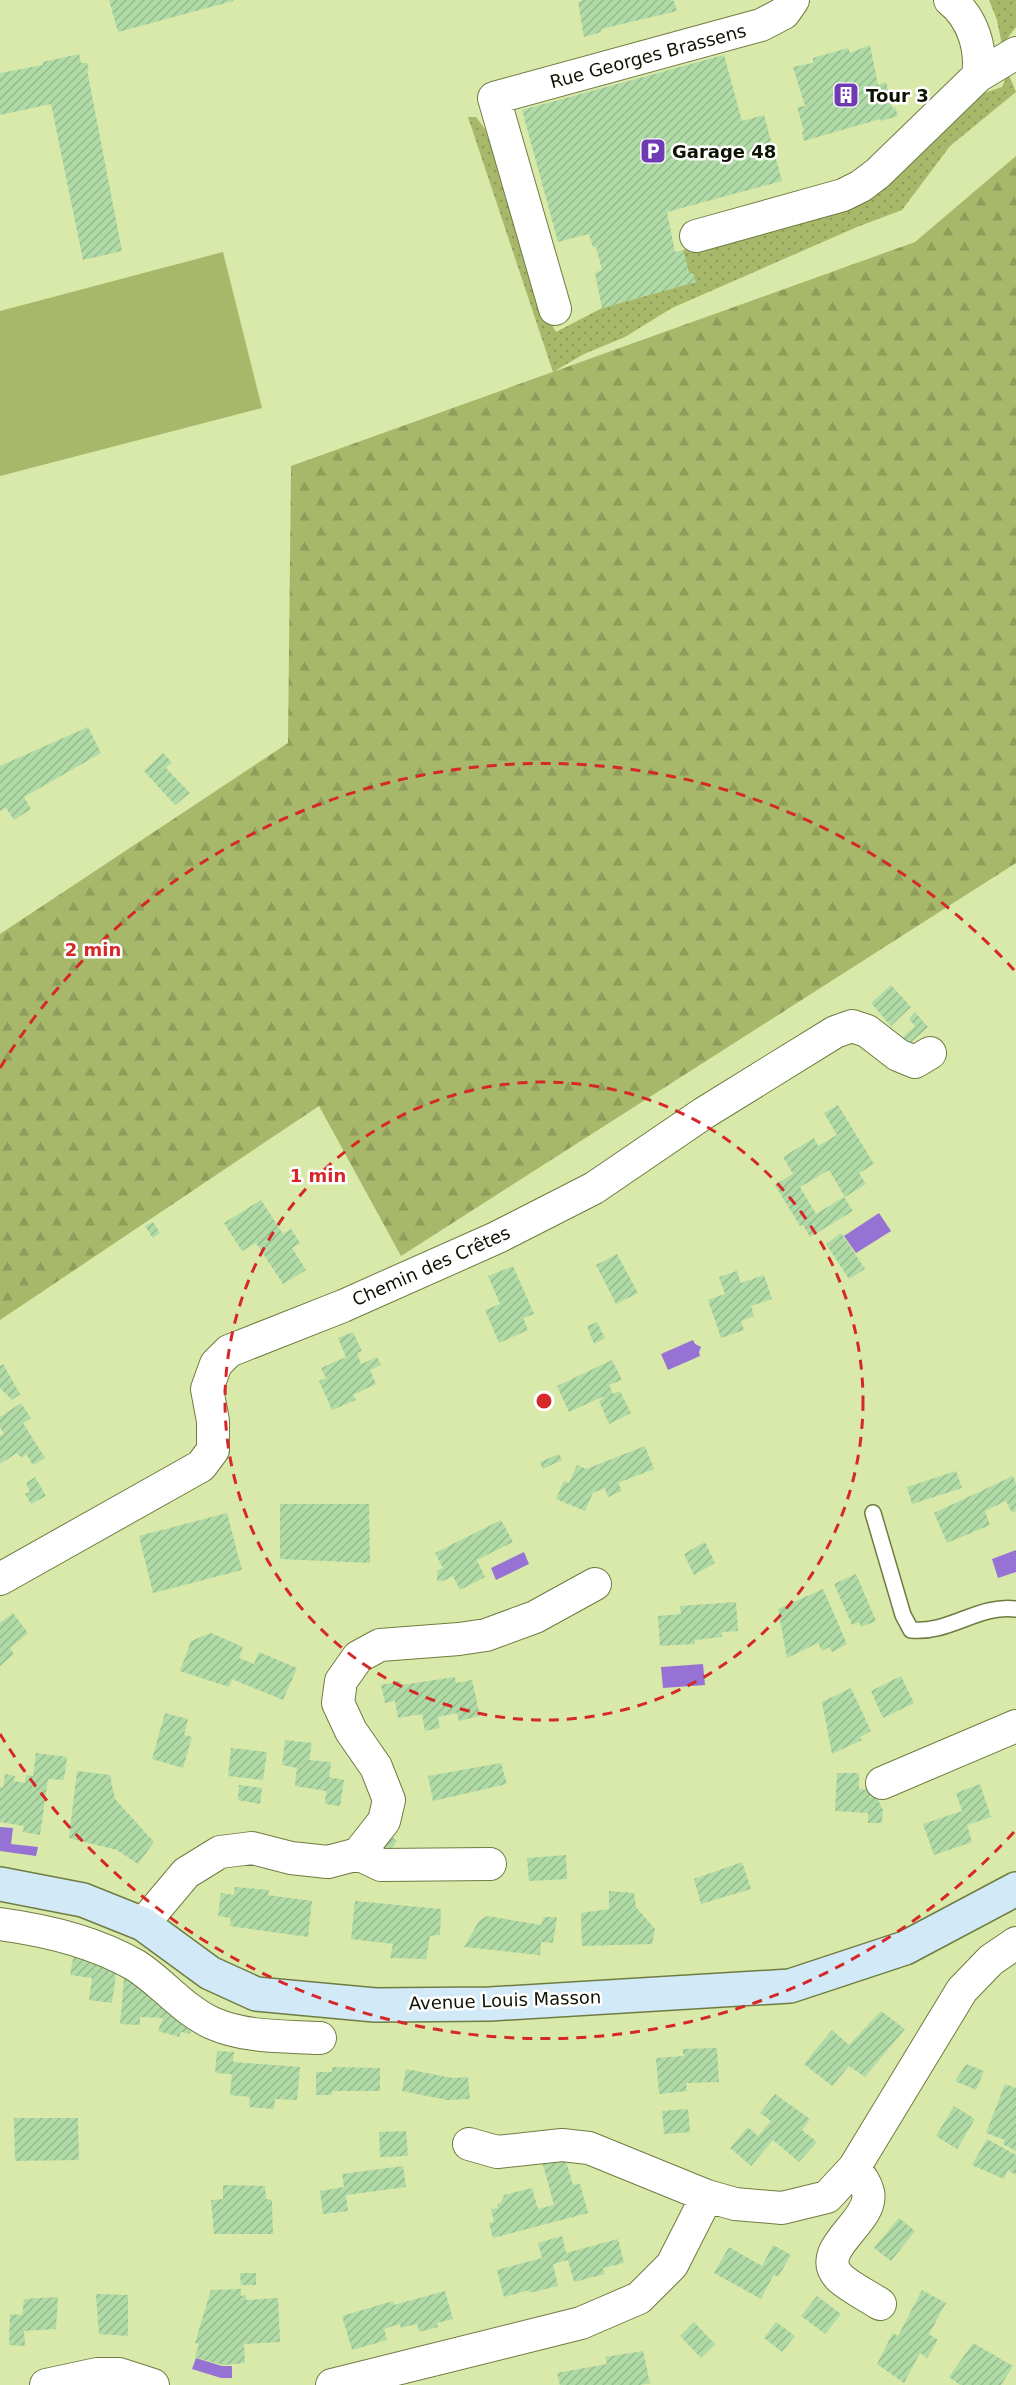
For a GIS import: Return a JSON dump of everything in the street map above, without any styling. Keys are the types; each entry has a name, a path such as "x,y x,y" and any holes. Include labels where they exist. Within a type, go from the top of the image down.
{"street":[{"name":"Rue Georges Brassens","path":"555,309 494,98 761,25 784,13 793,0"},
{"path":"950,0 972,28 980,63 978,76"},
{"path":"696,236 843,195 861,186 878,173 978,76 1016,53"},
{"name":"Chemin des Crêtes","path":"0,1579 201,1466 213,1450 213,1421 207,1389 216,1364 229,1351 343,1306 498,1237 594,1188 704,1113 835,1032 852,1026 867,1031 898,1055 915,1062 930,1053"},
{"path":"143,1924 186,1873 220,1852 252,1848 291,1858 328,1862 358,1854 384,1821 389,1800 376,1767 351,1731 338,1702 341,1681 358,1657 380,1645 486,1635 535,1617 595,1584"},
{"path":"882,1783 1016,1726"},
{"path":"358,1854 381,1865 490,1864"},
{"name":"Avenue Louis Masson","path":"0,1884 83,1900 143,1924 210,1973 256,1994 375,2005 490,2004 790,1986 905,1948 1016,1889"},
{"path":"0,1924 86,1943 136,1966 179,2001 211,2022 248,2034 320,2038"},
{"path":"469,2144 497,2152 562,2145 588,2148 707,2196 735,2204 782,2208 827,2197 854,2168 962,1990 991,1960 1016,1943"},
{"path":"854,2168 865,2183 869,2194 868,2206 832,2259 834,2269 841,2279 880,2304"},
{"path":"332,2385 581,2323 639,2298 672,2265 707,2196"},
{"path":"45,2385 97,2374 119,2374 153,2385"}],"lane":[{"path":"873,1513 903,1615 911,1630 928,1632 1000,1607 1016,1609"}],"green space":[{"path":"989,0 1016,0 1016,27 1002,45 997,20"},
{"path":"1008,73 1016,92 950,146 902,210 857,227 672,308 625,337 584,354 553,372 468,117 476,117 485,129 533,284 556,332 602,308 695,282 693,273 689,273 683,250 831,209 967,99 1002,87"},
{"path":"1016,156 1016,863 401,1256 319,1106 0,1320 0,934 288,743 291,466 915,242"},
{"path":"223,252 262,408 0,476 0,311"}],"shaded area":[{"path":"879,1213 891,1231 856,1253 844,1236"},
{"path":"693,1340 701,1347 700,1356 668,1370 661,1354"},
{"path":"1016,1550 1016,1572 998,1578 992,1559"},
{"path":"524,1552 529,1564 496,1580 491,1568"},
{"path":"703,1664 705,1685 663,1688 661,1667"},
{"path":"0,1827 13,1828 11,1844 38,1847 36,1856 0,1851"},
{"path":"196,2358 222,2366 232,2366 232,2378 221,2378 192,2369"}],"building":[{"path":"109,0 233,0 233,1 118,32"},
{"path":"583,0 671,0 674,1 677,11 601,29 601,32 584,37 578,2"},
{"name":"Tour 3","path":"870,45 878,85 886,82 892,108 895,107 898,116 804,141 802,132 804,131 797,107 805,106 793,67 813,63 813,58 848,48 850,53"},
{"path":"79,54 81,63 87,63 89,70 87,70 122,251 83,260 51,104 0,115 0,73 43,65 43,62"},
{"name":"Garage 48","path":"724,55 742,121 764,115 782,181 667,212 675,252 683,250 689,273 693,273 696,282 602,308 595,273 602,270 596,247 593,247 589,234 558,242 522,110"},
{"path":"88,727 101,753 24,797 31,809 14,820 6,808 0,811 0,766"},
{"path":"163,753 172,762 166,768 190,793 175,805 144,771"},
{"path":"891,985 911,1007 891,1026 871,1003"},
{"path":"915,1012 928,1027 907,1046 901,1039 915,1026 909,1019"},
{"path":"838,1105 874,1164 859,1173 866,1184 845,1197 829,1170 800,1187 816,1214 844,1197 853,1211 810,1237 803,1225 800,1226 775,1185 793,1174 783,1157 814,1138 818,1146 837,1135 824,1113"},
{"path":"261,1200 283,1234 291,1229 300,1243 292,1248 306,1270 283,1284 256,1243 242,1251 224,1223"},
{"path":"153,1222 160,1233 153,1238 145,1226"},
{"path":"841,1233 865,1269 849,1279 826,1244"},
{"path":"617,1254 638,1293 616,1304 596,1265"},
{"path":"513,1266 534,1314 523,1318 528,1330 499,1343 485,1310 500,1304 488,1276"},
{"path":"737,1271 741,1283 764,1275 772,1299 751,1306 754,1316 741,1321 744,1330 721,1338 708,1300 725,1294 719,1277"},
{"path":"597,1322 605,1338 594,1344 587,1326"},
{"path":"353,1332 362,1351 357,1353 361,1364 377,1357 381,1365 370,1370 376,1384 353,1395 356,1400 332,1410 319,1381 326,1378 321,1368 346,1357 338,1338"},
{"path":"612,1360 622,1380 609,1385 613,1394 620,1391 631,1413 609,1424 599,1401 603,1399 602,1397 569,1412 557,1386"},
{"path":"3,1364 20,1394 12,1400 0,1388 0,1366"},
{"path":"21,1403 31,1418 23,1423 45,1458 33,1465 26,1454 22,1458 17,1453 0,1464 0,1436 4,1434 0,1427 0,1417"},
{"path":"645,1446 654,1469 618,1483 622,1491 608,1497 605,1488 593,1493 585,1511 556,1499 564,1481 569,1483 577,1465 586,1469"},
{"path":"559,1454 562,1460 543,1469 540,1462"},
{"path":"956,1471 962,1488 912,1504 907,1487"},
{"path":"1013,1476 1016,1484 1016,1511 1012,1513 1006,1501 985,1511 990,1525 947,1543 934,1513"},
{"path":"35,1477 46,1496 31,1504 25,1494 30,1492 26,1483"},
{"path":"280,1504 369,1504 370,1563 280,1559"},
{"path":"227,1513 242,1570 153,1593 139,1536"},
{"path":"501,1520 513,1542 477,1560 485,1577 460,1590 453,1576 437,1581 437,1571 443,1568 435,1553"},
{"path":"705,1542 715,1563 694,1575 684,1554"},
{"path":"856,1574 876,1621 861,1627 859,1622 852,1625 834,1584"},
{"path":"823,1589 847,1644 832,1652 829,1647 822,1651 818,1643 787,1658 778,1609"},
{"path":"736,1602 738,1631 722,1632 722,1637 695,1640 695,1644 660,1646 658,1616 681,1614 680,1606"},
{"path":"13,1613 28,1633 10,1648 14,1654 0,1666 0,1623"},
{"path":"211,1633 243,1647 239,1658 254,1664 259,1652 297,1668 283,1700 232,1679 229,1687 180,1671 191,1641"},
{"path":"901,1676 914,1703 883,1718 871,1691"},
{"path":"455,1677 456,1683 472,1680 480,1716 459,1721 457,1713 438,1717 440,1728 425,1731 422,1714 398,1718 395,1701 385,1703 381,1685 400,1681 401,1685"},
{"path":"851,1688 871,1731 860,1737 862,1740 832,1754 822,1702"},
{"path":"165,1713 188,1719 184,1735 192,1737 183,1768 152,1759"},
{"path":"285,1740 312,1743 309,1760 331,1762 329,1777 344,1780 340,1806 325,1804 326,1791 295,1786 297,1768 282,1765"},
{"path":"231,1748 267,1752 263,1780 228,1776"},
{"path":"36,1753 67,1757 64,1780 48,1779 40,1835 23,1832 24,1826 0,1822 0,1787 3,1788 5,1774 15,1776 14,1781 25,1783 26,1775 33,1776"},
{"path":"501,1763 507,1784 433,1801 428,1776"},
{"path":"77,1771 110,1775 115,1799 154,1842 138,1864 117,1850 69,1838"},
{"path":"837,1773 859,1773 859,1789 870,1790 870,1797 877,1798 883,1810 882,1823 868,1823 868,1813 835,1811"},
{"path":"980,1784 991,1817 967,1825 972,1842 934,1855 923,1824 962,1811 956,1793"},
{"path":"239,1785 262,1788 260,1804 238,1800"},
{"path":"391,1836 397,1841 389,1852 382,1848"},
{"path":"566,1855 567,1879 529,1881 527,1858"},
{"path":"742,1862 751,1889 701,1904 694,1879"},
{"path":"235,1887 269,1890 268,1895 312,1901 308,1937 230,1926 231,1918 218,1916 221,1893 234,1895"},
{"path":"609,1891 634,1893 636,1907 655,1929 652,1944 582,1946 581,1913 609,1909"},
{"path":"355,1901 441,1909 440,1935 430,1936 426,1959 390,1958 393,1944 351,1939"},
{"path":"487,1916 541,1925 544,1917 557,1917 553,1943 541,1942 540,1955 464,1947 479,1921"},
{"path":"75,1947 117,1967 112,2003 89,2000 92,1978 70,1975"},
{"path":"125,1968 193,2021 190,2034 181,2032 179,2037 158,2031 163,2018 140,2017 140,2025 120,2024"},
{"path":"881,2011 905,2029 865,2077 849,2066 832,2086 804,2064 832,2030 849,2045"},
{"path":"717,2048 719,2082 686,2083 687,2091 659,2094 656,2058 684,2056 682,2049"},
{"path":"217,2051 234,2052 233,2062 300,2067 297,2100 275,2099 274,2109 249,2107 250,2097 230,2095 232,2074 215,2073"},
{"path":"966,2064 984,2071 976,2090 955,2081"},
{"path":"332,2067 380,2068 380,2091 332,2091 332,2095 316,2095 316,2072 332,2072"},
{"path":"406,2069 453,2078 468,2077 470,2099 447,2100 402,2091"},
{"path":"1005,2084 1016,2088 1016,2151 1003,2144 1005,2140 986,2133"},
{"path":"775,2094 810,2119 802,2130 817,2142 799,2162 773,2140 751,2166 730,2148 748,2127 758,2136 771,2121 760,2113"},
{"path":"954,2106 975,2119 957,2149 936,2136"},
{"path":"688,2109 690,2132 664,2134 662,2111"},
{"path":"14,2118 78,2118 79,2160 15,2161"},
{"path":"406,2131 408,2156 380,2157 379,2132"},
{"path":"987,2139 1016,2155 1016,2175 1008,2170 1004,2179 972,2165"},
{"path":"565,2158 573,2185 580,2184 588,2213 493,2238 489,2223 494,2222 491,2209 498,2208 497,2204 501,2203 504,2195 532,2188 538,2209 554,2205 542,2161"},
{"path":"403,2166 406,2187 346,2195 348,2211 323,2214 320,2191 344,2187 342,2174"},
{"path":"223,2185 265,2186 266,2199 272,2200 273,2234 214,2234 211,2200 223,2199"},
{"path":"899,2218 915,2231 891,2261 874,2248"},
{"path":"562,2236 566,2253 618,2239 624,2263 603,2268 605,2274 574,2282 568,2260 553,2264 558,2286 530,2293 529,2290 504,2297 497,2270 542,2258 538,2243"},
{"path":"773,2245 791,2255 778,2277 774,2274 761,2299 714,2273 729,2247 762,2266"},
{"path":"240,2273 256,2273 256,2285 241,2285"},
{"path":"241,2289 241,2296 246,2295 246,2300 278,2298 280,2342 244,2344 245,2363 223,2365 195,2357 199,2344 195,2343 211,2290"},
{"path":"922,2290 946,2303 929,2334 938,2340 927,2358 920,2353 904,2383 877,2364 893,2333 898,2336"},
{"path":"445,2291 453,2319 437,2323 438,2327 419,2332 417,2324 401,2328 400,2324 384,2329 387,2340 352,2350 342,2316 393,2301 394,2305"},
{"path":"96,2294 128,2295 128,2336 99,2334"},
{"path":"817,2296 841,2314 825,2334 801,2316"},
{"path":"58,2297 56,2329 24,2331 25,2346 9,2345 10,2314 22,2315 24,2299"},
{"path":"694,2322 715,2344 701,2358 680,2336"},
{"path":"776,2322 795,2336 782,2352 764,2338"},
{"path":"973,2343 1013,2366 1001,2385 960,2385 949,2377"},
{"path":"643,2351 650,2383 560,2385 557,2373 607,2364 605,2357"}],"place":[{"name":"Tour 3","path":"846,95"},
{"name":"Garage 48","path":"653,151"}]}
